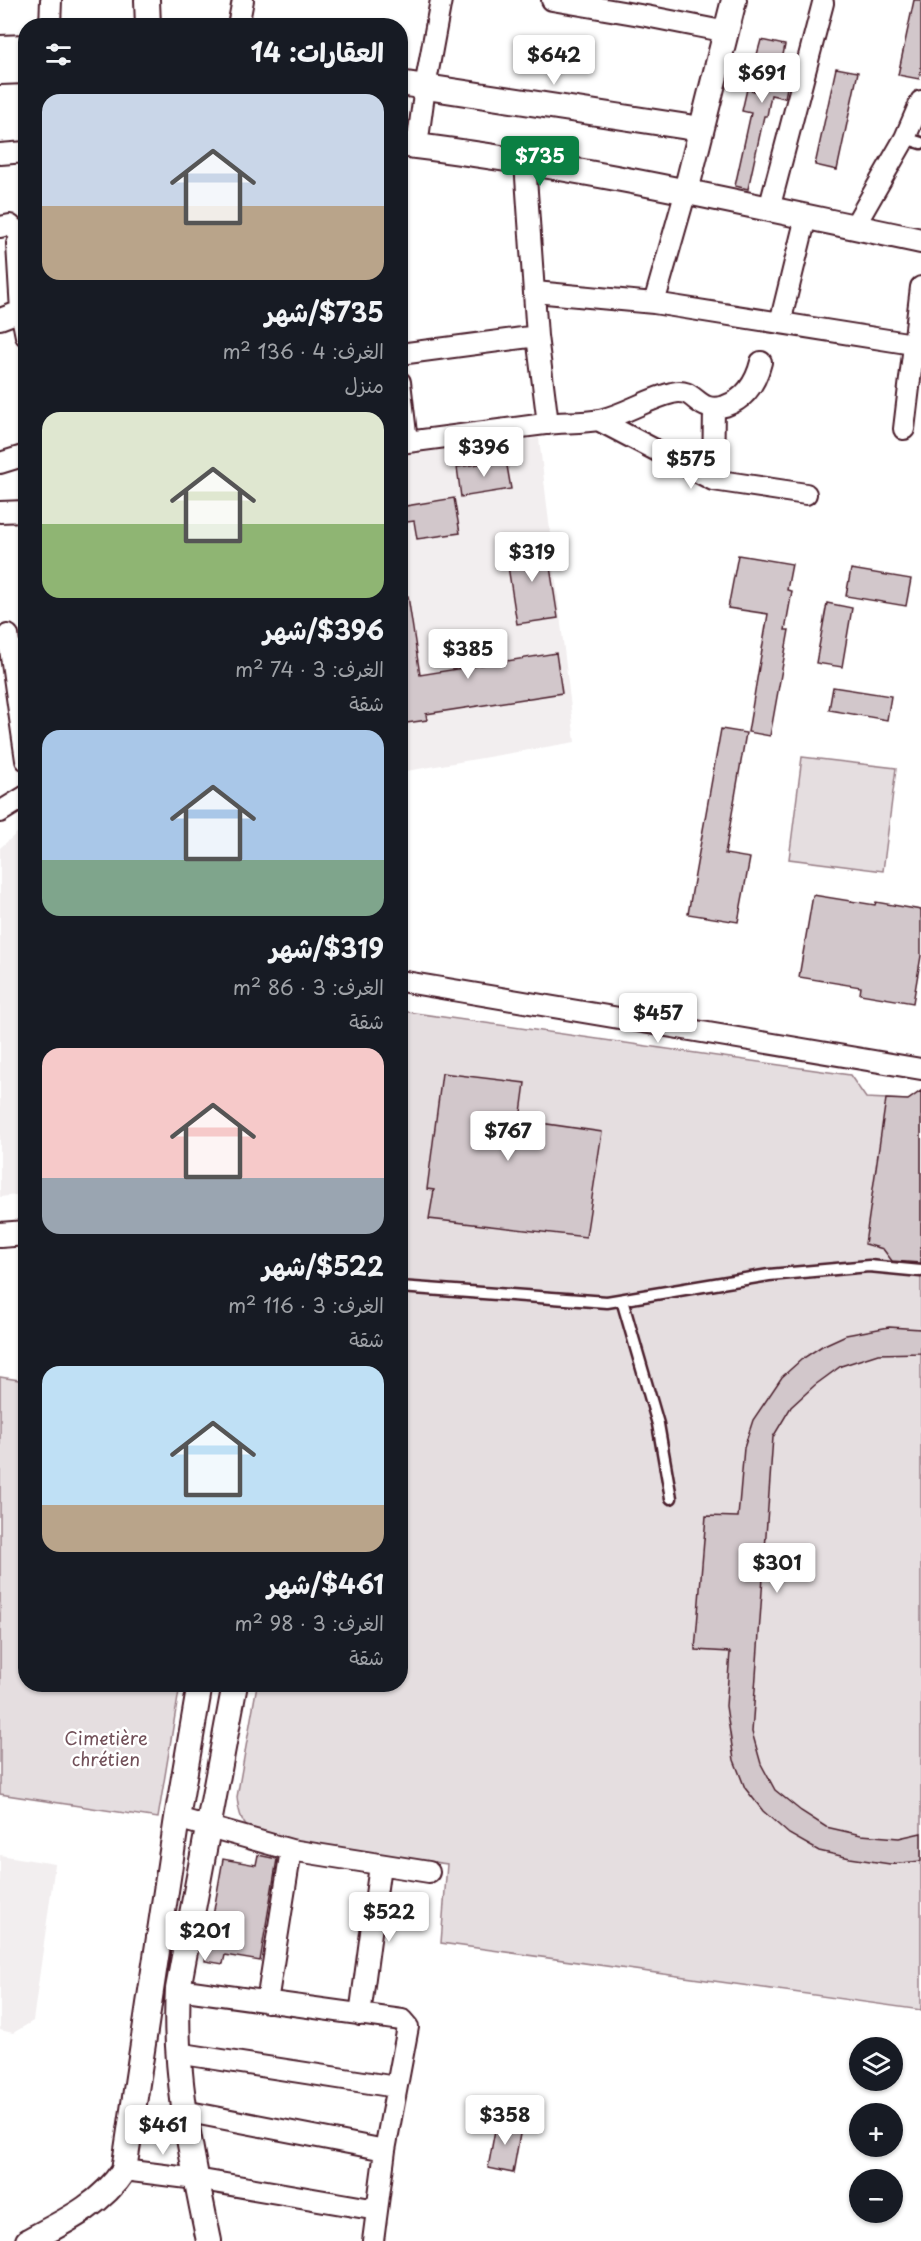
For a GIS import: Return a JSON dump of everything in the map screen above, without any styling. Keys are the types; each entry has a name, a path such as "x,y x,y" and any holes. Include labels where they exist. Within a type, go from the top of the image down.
{"street":[{"path":"50,18 51,0"},
{"path":"147,0 148,18"},
{"path":"240,18 243,0"},
{"path":"441,0 425,87 409,145 686,191 921,241"},
{"path":"552,0 648,8 727,32"},
{"path":"654,303 686,191 734,0"},
{"path":"769,209 823,3"},
{"path":"0,48 18,47"},
{"path":"0,72 18,71"},
{"path":"408,84 701,129"},
{"path":"854,227 913,141 921,101"},
{"path":"0,154 18,153"},
{"path":"525,163 537,336 548,424"},
{"path":"780,323 806,217"},
{"path":"0,227 10,225 18,231"},
{"path":"18,243 18,261"},
{"path":"904,429 921,287"},
{"path":"535,292 654,303 913,344"},
{"path":"0,319 18,312"},
{"path":"408,353 537,336"},
{"path":"408,442 548,424 598,420 630,411 673,393 690,394 704,407 714,408 727,405 740,398 753,385 761,362"},
{"path":"713,480 714,408"},
{"path":"598,420 713,480 806,494"},
{"path":"0,463 18,457"},
{"path":"0,512 18,511"},
{"path":"11,635 18,693"},
{"path":"0,812 18,801"},
{"path":"408,982 921,1068"},
{"path":"0,1235 18,1234"},
{"path":"28,2241 78,2214 103,2196 124,2170 177,1818 199,1692"},
{"path":"209,2241 184,2110 177,2053 178,1989 234,1692"},
{"path":"177,1818 291,1850 429,1872"},
{"path":"267,2002 291,1850"},
{"path":"360,2015 380,1865"},
{"path":"178,1989 402,2020 408,2026 385,2150 373,2241"},
{"path":"177,2053 396,2087"},
{"path":"184,2110 385,2150"},
{"path":"124,2170 196,2179 377,2210"}],"lane":[{"path":"408,1288 607,1302 769,1275 869,1266 921,1271"},
{"path":"622,1300 658,1424 671,1498"}],"shaded area":[{"path":"539,438 575,742 408,771 408,454"},
{"path":"18,832 18,1195 0,1197 0,848"},
{"path":"0,1855 55,1864 33,2021 13,2033 0,2030"}],"green space":[{"path":"802,757 896,768 883,871 789,859"},
{"path":"408,1012 850,1075 866,1098 908,1100 921,1091 921,2010 441,1943 447,1864 273,1839 256,1833 246,1826 240,1815 237,1797 256,1692 408,1692"},
{"name":"Cimetière chrétien","path":"0,1377 18,1380 18,1692 179,1692 158,1818 0,1794"}],"building":[{"path":"914,0 921,0 919,79 898,75"},
{"path":"761,40 785,45 780,70 790,72 785,98 771,95 767,116 764,116 748,189 735,186 751,113 742,111 747,89 758,92 763,64 755,62"},
{"path":"836,68 858,72 837,170 815,165"},
{"path":"506,460 511,489 461,497 457,467"},
{"path":"454,498 460,533 417,539 414,521 408,522 408,506"},
{"path":"546,541 558,618 517,624 505,547"},
{"path":"738,555 792,564 787,590 792,591 785,630 789,630 770,736 748,732 768,614 728,608"},
{"path":"851,569 911,579 906,606 846,596"},
{"path":"408,596 420,675 556,653 562,693 426,714 427,720 408,723"},
{"path":"827,603 852,608 842,667 816,663"},
{"path":"833,687 891,696 887,720 829,710"},
{"path":"721,729 746,733 725,854 750,858 738,922 688,914"},
{"path":"813,895 921,910 921,956 913,1003 860,994 861,987 799,977"},
{"path":"442,1073 525,1083 520,1120 602,1132 586,1237 429,1219 434,1190 427,1189"},
{"path":"921,1091 921,1263 892,1261 883,1249 865,1244 886,1099 908,1100"},
{"path":"889,1327 921,1329 921,1353 878,1354 841,1366 791,1407 773,1437 752,1732 761,1764 775,1790 826,1827 861,1835 899,1838 921,1833 921,1861 890,1864 819,1851 789,1834 763,1811 745,1788 734,1760 726,1706 730,1652 695,1650 706,1516 738,1517 744,1448 753,1420 782,1377 802,1359 822,1346 846,1335"},
{"path":"258,1855 277,1859 260,1961 225,1955 223,1964 205,1961 223,1859 256,1865"},
{"path":"497,2119 522,2123 513,2173 488,2168"}]}
